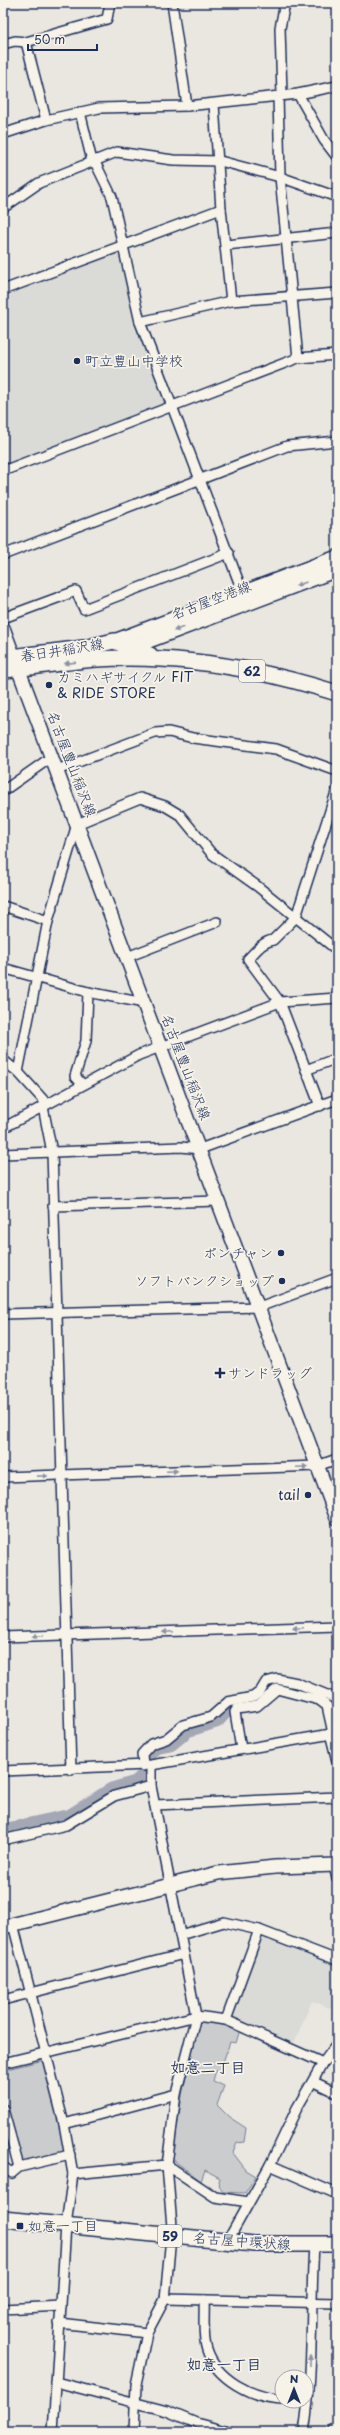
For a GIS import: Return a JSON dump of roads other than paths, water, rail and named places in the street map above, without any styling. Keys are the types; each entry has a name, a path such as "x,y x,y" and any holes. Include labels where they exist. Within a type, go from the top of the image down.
{"main road":[{"name":"名古屋空港線","path":"114,641 337,557"},
{"name":"名古屋空港線","path":"97,659 337,570"},
{"name":"名古屋豊山稲沢線","path":"3,628 12,662 52,756 337,1518"},
{"name":"春日井稲沢線","path":"3,670 12,662 114,641 129,648 165,660"},
{"name":"春日井稲沢線","path":"12,662 97,659 165,660 271,674 337,693"},
{"path":"8,1925 169,1883 225,1872 275,1867 336,1865"},
{"name":"名古屋中環状線","path":"3,2219 227,2242 314,2245 337,2244"}],"street":[{"path":"3,44 15,41 26,42 107,19 110,3"},
{"path":"172,3 187,106"},
{"path":"282,6 280,177 298,358"},
{"path":"26,42 46,120"},
{"path":"3,134 46,120 99,108 214,104 298,94 337,86"},
{"path":"298,94 324,140 337,157"},
{"path":"214,104 220,161 221,209 231,301"},
{"path":"80,112 93,160 112,198 140,322 243,592"},
{"path":"3,208 39,183 93,160 117,152 150,154 173,160 220,161 280,177 337,197"},
{"path":"3,290 221,209"},
{"path":"226,245 337,233"},
{"path":"140,322 231,301 293,298 337,293"},
{"path":"3,471 298,358 337,355"},
{"path":"3,555 287,446 337,441"},
{"path":"3,618 76,591 84,609 229,553"},
{"path":"57,770 155,733 169,732 193,738 276,749 337,771"},
{"path":"3,791 52,756"},
{"path":"320,1106 280,1002 248,959 259,947 278,936 296,917 337,789"},
{"path":"18,1072 48,922 77,824 140,798 165,806 180,815 212,854 337,950"},
{"path":"3,906 48,922"},
{"path":"127,957 218,922"},
{"path":"3,968 88,992 144,1003"},
{"path":"82,1084 75,1076 86,1041 88,992"},
{"path":"3,1128 82,1084 139,1055 280,1002 337,998"},
{"path":"306,1070 337,1058"},
{"path":"3,1060 18,1072 45,1105 52,1152 71,1770"},
{"path":"3,1154 181,1147 200,1149 337,1099"},
{"path":"53,1206 218,1201"},
{"path":"3,1314 259,1307 337,1278"},
{"path":"3,1477 317,1466 337,1459"},
{"path":"3,1637 337,1626"},
{"path":"134,2432 136,2385 147,2334 165,2299 171,2236 167,2165 176,2094 196,2016 147,1765 142,1754 151,1744 166,1739 183,1725 211,1717 228,1702 253,1696 260,1692 266,1682 277,1679 297,1683 337,1699"},
{"path":"241,1749 235,1712 236,1709 258,1706 277,1689 318,1700 327,1706 337,1761"},
{"path":"3,1771 71,1770 147,1765 333,1733"},
{"path":"3,1840 66,1825 114,1796 151,1786"},
{"path":"155,1805 337,1797"},
{"path":"336,1865 337,1879"},
{"path":"180,1935 224,1922 260,1930 337,1960"},
{"path":"8,1925 31,1993 64,2124 73,2174 66,2225 53,2432"},
{"path":"226,2020 260,1930"},
{"path":"3,2000 184,1954"},
{"path":"3,2063 196,2016 226,2020 323,2063"},
{"path":"227,2242 270,2165 297,2108 314,2082 323,2063 337,2044"},
{"path":"314,2082 337,2094"},
{"path":"64,2124 176,2094"},
{"path":"3,2109 19,2167"},
{"path":"3,2167 12,2173 19,2167 70,2155"},
{"path":"73,2174 167,2165 215,2197 249,2202"},
{"path":"270,2165 337,2194"},
{"path":"309,2369 310,2302 314,2245"},
{"path":"165,2299 337,2303"},
{"path":"204,2300 206,2348 214,2368 249,2391 270,2399 274,2399"},
{"path":"3,2309 61,2306"},
{"path":"59,2323 147,2334"},
{"path":"56,2382 134,2404 167,2411 196,2423 229,2432"},
{"path":"304,2432 307,2409"},
{"path":"332,2432 337,2426"}],"waterway":[{"path":"147,1759 148,1752 155,1746 170,1743 187,1729 216,1720 229,1706 255,1701 277,1683 320,1695 337,1706"},
{"path":"3,1832 71,1817 112,1791 136,1784 143,1778"}],"place":[{"name":"町立豊山中学校","path":"77,361"},
{"name":"カミハギサイクル FIT & RIDE STORE","path":"49,685"},
{"name":"ポンチャン","path":"281,1253"},
{"name":"ソフトバンクショップ","path":"282,1281"},
{"name":"サンドラッグ","path":"220,1373"},
{"name":"tail","path":"308,1495"},
{"name":"如意一丁目","path":"20,2226"}],"district":[{"name":"如意二丁目","path":"208,2068"},
{"name":"如意一丁目","path":"224,2365"}]}
